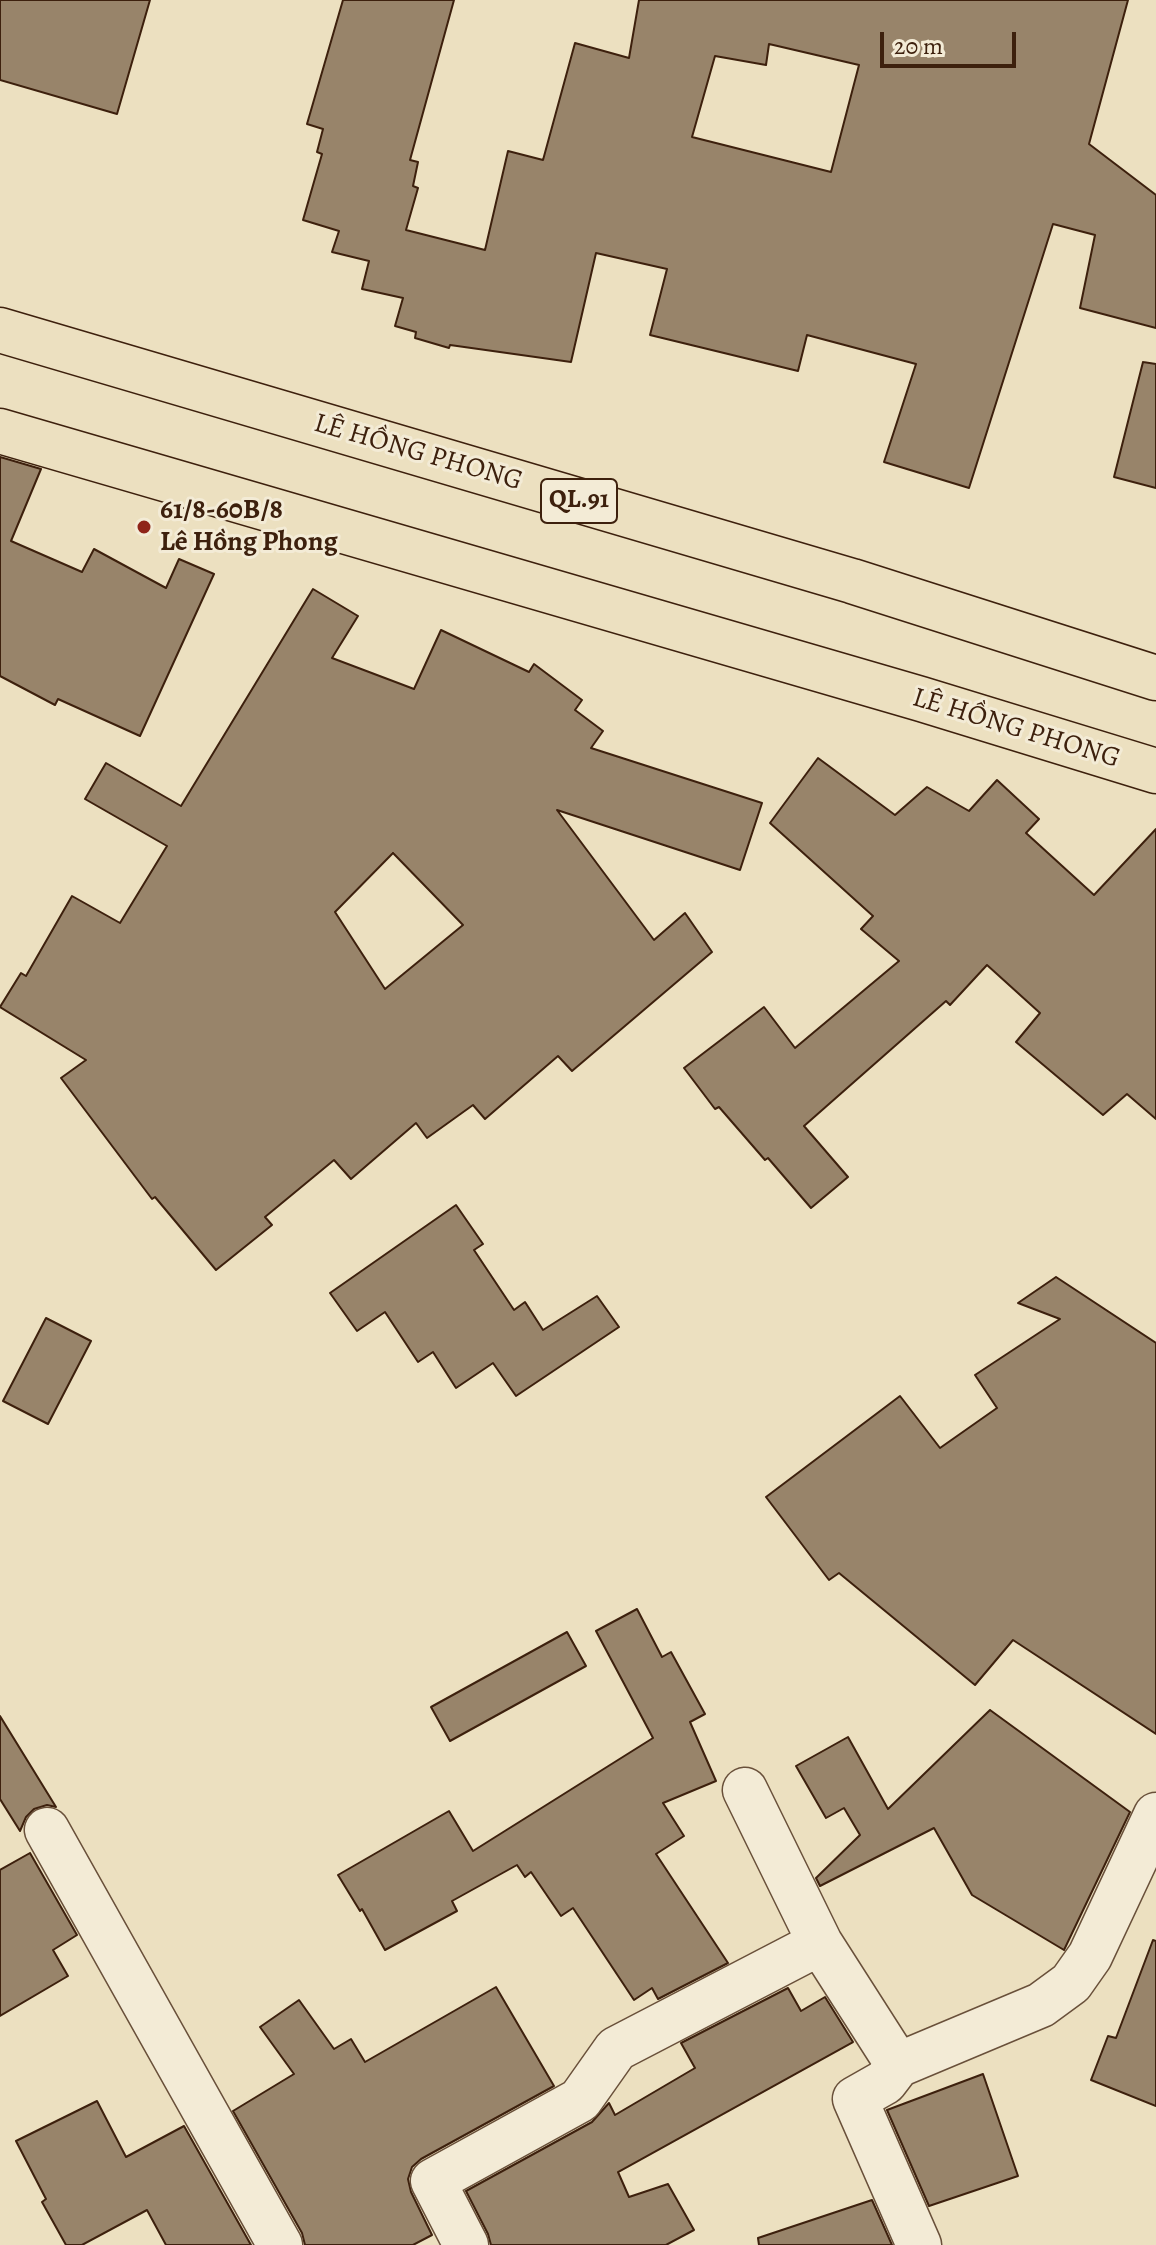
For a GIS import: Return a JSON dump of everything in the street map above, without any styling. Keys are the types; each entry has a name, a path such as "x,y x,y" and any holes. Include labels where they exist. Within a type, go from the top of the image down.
{"highway":[{"name":"LÊ HỒNG PHONG","path":"0,330 837,577 1156,678"},
{"name":"LÊ HỒNG PHONG","path":"0,431 921,699 1156,771"}],"lane":[{"path":"745,1790 820,1943 898,2065"},
{"path":"919,2245 855,2099 885,2082 898,2065 1041,2005 1071,1983 1090,1956 1156,1815"},
{"path":"47,1830 280,2245"},
{"path":"466,2245 433,2181 580,2100 616,2049 820,1943"}],"building":[{"path":"0,0 150,0 117,114 0,80"},
{"path":"343,0 454,0 410,160 418,162 413,186 418,188 406,230 485,250 508,151 543,160 575,43 629,58 639,0 1128,0 1089,144 1156,195 1156,328 1080,308 1095,235 1053,224 969,488 884,462 916,364 807,335 798,371 650,335 667,269 596,253 571,362 450,345 449,348 415,338 416,332 395,326 403,298 362,289 369,261 332,252 339,231 303,220 322,154 317,152 323,129 307,124","holes":["769,44 859,65 831,172 692,137 715,56 766,65"]},
{"path":"1143,362 1156,364 1156,488 1114,477"},
{"path":"0,457 41,469 11,541 82,572 94,549 166,588 179,559 214,574 140,736 58,699 55,705 0,676"},
{"path":"313,589 358,616 332,658 414,689 441,630 529,672 534,664 582,700 575,710 603,731 591,748 762,803 740,870 557,810 654,940 685,913 712,952 572,1071 558,1056 485,1119 473,1105 427,1138 416,1123 351,1179 334,1160 265,1217 272,1225 216,1270 155,1197 152,1199 61,1078 86,1060 0,1007 21,973 26,976 72,896 120,923 167,846 85,799 106,763 181,806","holes":["393,853 463,925 385,989 335,912"]},
{"path":"818,758 895,815 927,787 969,811 997,780 1039,819 1026,833 1094,895 1156,829 1156,1119 1127,1094 1103,1115 1016,1042 1040,1013 987,965 950,1005 946,1001 804,1126 848,1177 811,1208 719,1107 715,1109 684,1068 764,1007 795,1048 899,961 861,929 873,916 770,823"},
{"path":"456,1205 483,1244 474,1250 514,1310 525,1302 543,1330 597,1296 619,1327 516,1396 493,1363 456,1388 433,1352 418,1362 385,1312 357,1331 330,1293"},
{"path":"1056,1277 1156,1343 1156,1734 1013,1640 975,1685 839,1573 829,1580 766,1497 900,1396 940,1448 997,1408 975,1375 1060,1319 1018,1303"},
{"path":"46,1318 91,1341 48,1424 3,1401"},
{"path":"637,1609 662,1657 671,1652 705,1714 690,1722 716,1781 663,1803 684,1836 656,1854 728,1963 658,1999 652,1988 634,2000 573,1908 561,1916 531,1872 525,1877 517,1865 452,1901 457,1911 385,1950 338,1875 449,1811 473,1851 653,1738 596,1631"},
{"path":"567,1632 586,1666 450,1741 431,1707"},
{"path":"990,1710 1130,1812 1064,1950 972,1895 934,1828 820,1886 816,1878 860,1835 844,1808 826,1818 796,1766 848,1737 888,1809"},
{"path":"0,1716 56,1807 47,1805 34,1809 26,1817 20,1831 0,1799"},
{"path":"30,1853 77,1935 53,1950 68,1976 0,2016 0,1870"},
{"path":"1153,1940 1156,1941 1156,2106 1091,2080 1108,2036 1116,2038"},
{"path":"496,1987 554,2086 421,2159 412,2167 408,2179 411,2192 432,2235 413,2245 305,2245 302,2233 233,2111 294,2074 260,2027 299,2000 334,2049 351,2039 365,2062"},
{"path":"788,1988 801,2011 825,1997 853,2042 618,2172 629,2197 668,2184 694,2230 666,2245 491,2245 466,2191 592,2122 609,2103 615,2115 695,2068 681,2043"},
{"path":"983,2074 1018,2176 929,2206 887,2110"},
{"path":"97,2101 126,2157 184,2126 251,2245 166,2245 147,2210 82,2245 66,2245 42,2202 46,2199 16,2141"},
{"path":"872,2200 892,2245 759,2245 758,2238"}],"place":[{"name":"61/8-60B/8 Lê Hồng Phong","path":"144,527"}]}
